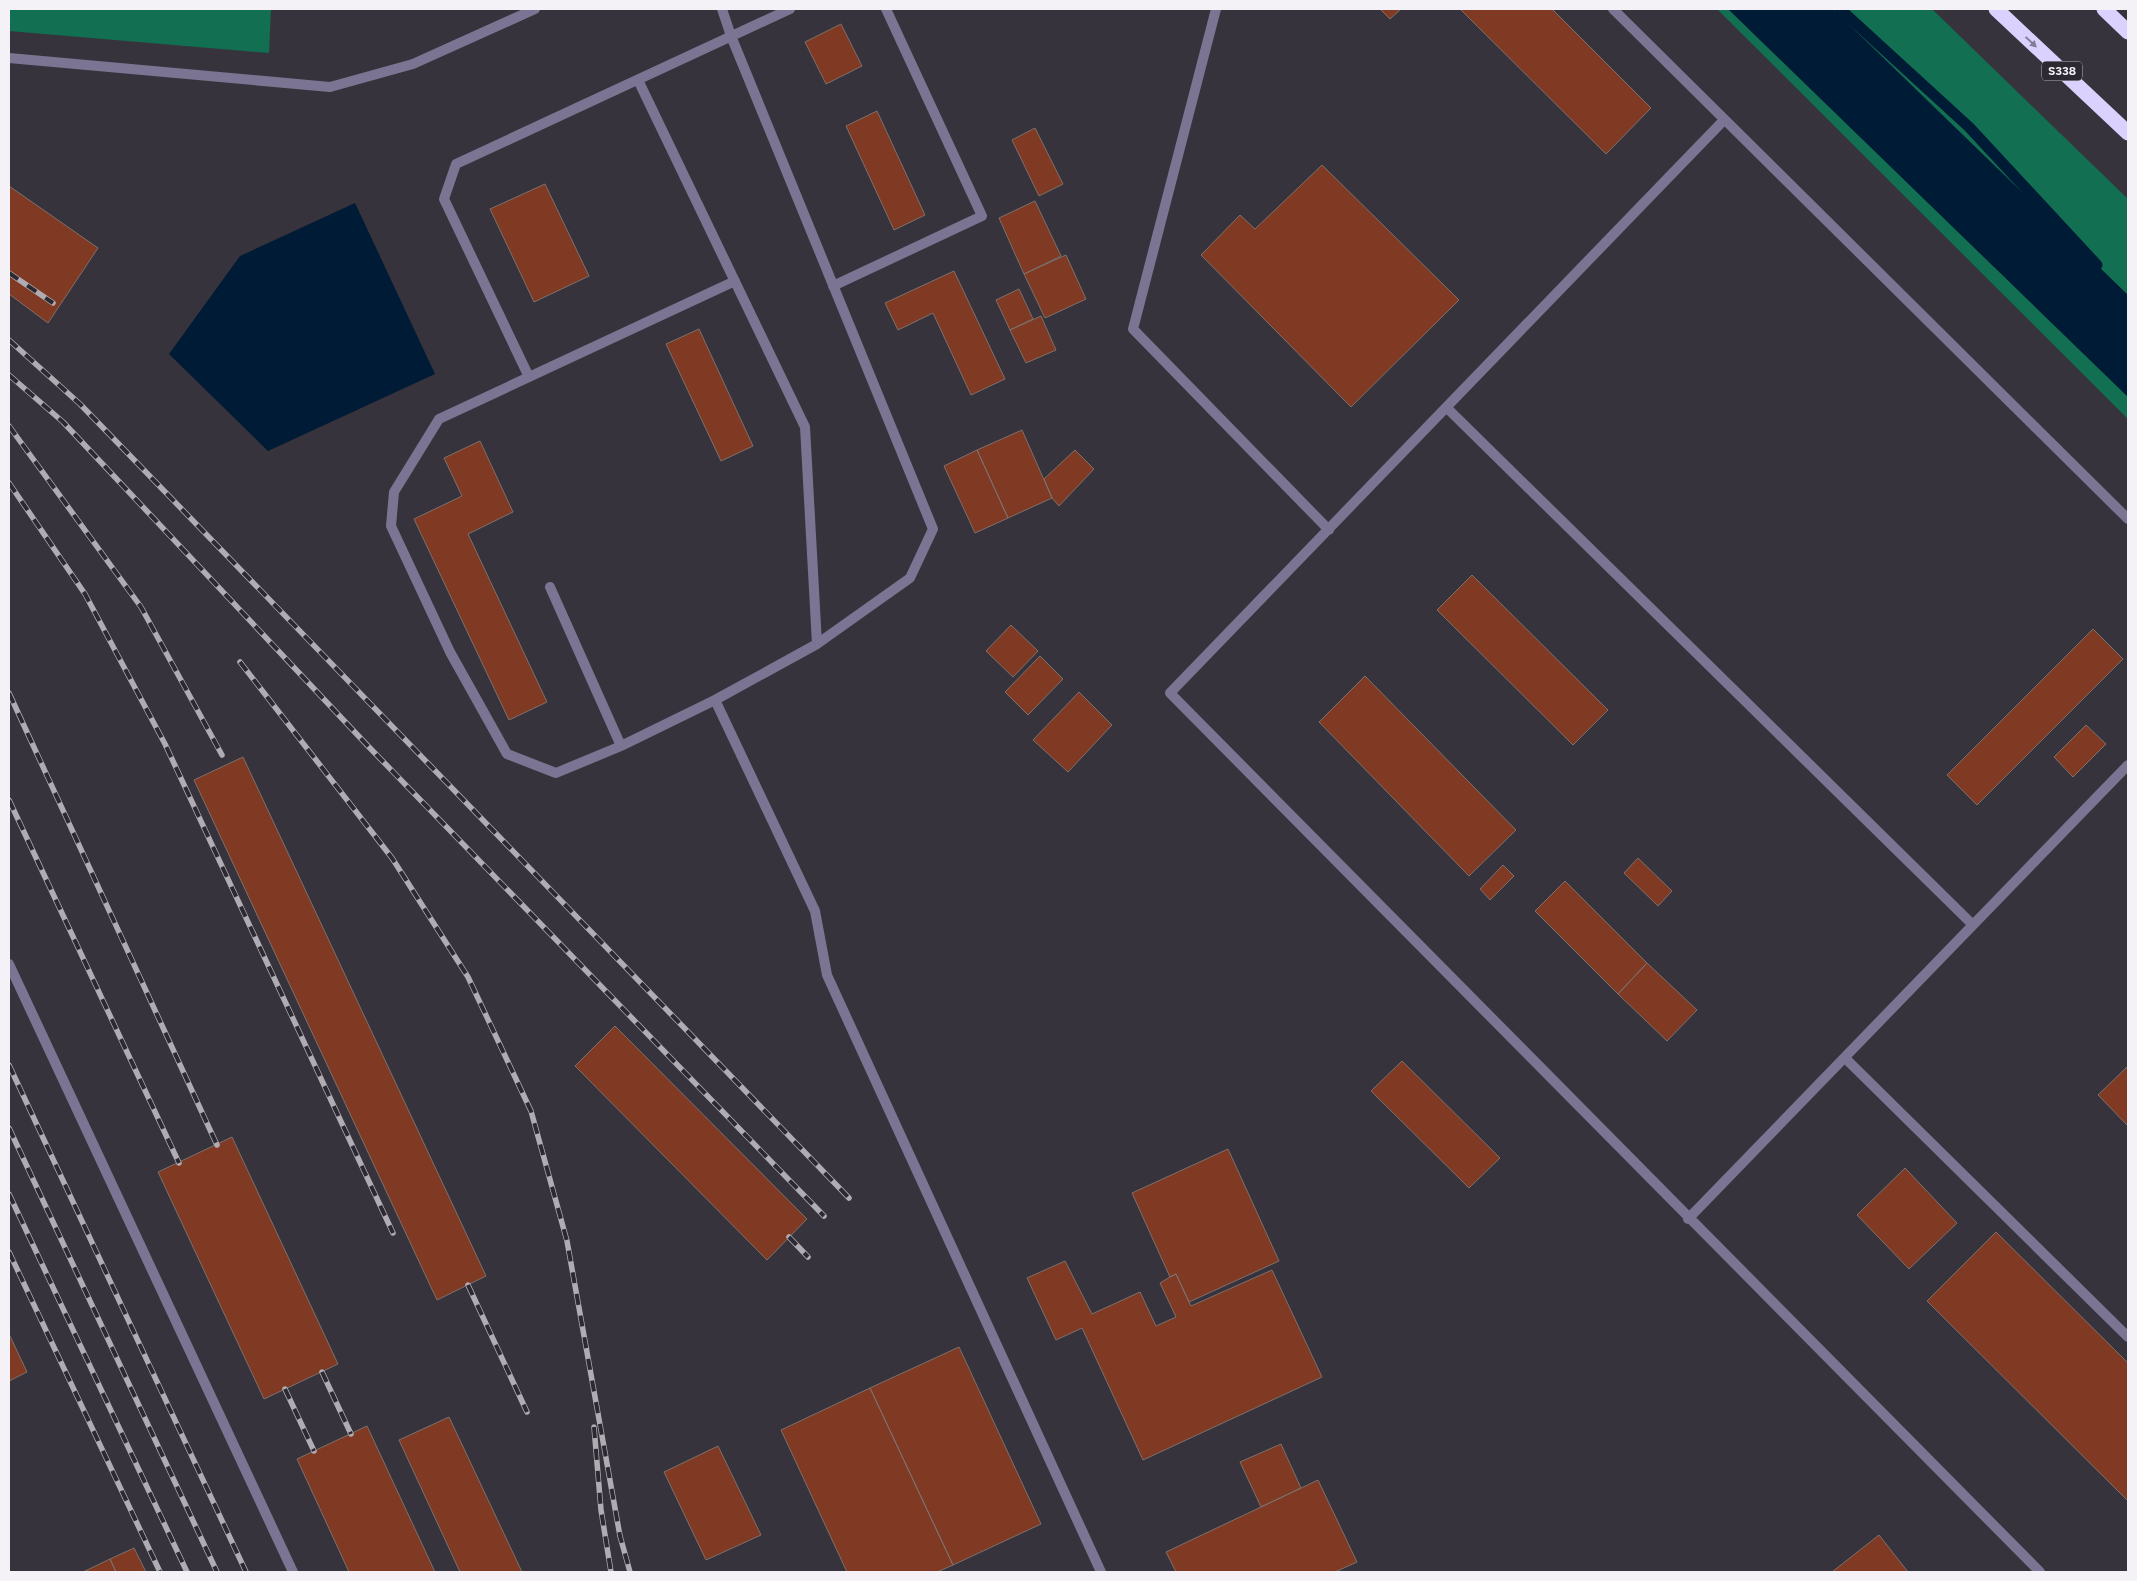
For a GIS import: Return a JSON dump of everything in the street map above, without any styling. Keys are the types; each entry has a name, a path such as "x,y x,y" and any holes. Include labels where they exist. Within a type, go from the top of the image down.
{"highway":[{"name":"S338","path":"1996,9 2128,133"},
{"path":"2104,9 2128,32"}],"lane":[{"path":"9,58 330,87 413,64 536,9"},
{"path":"722,9 731,36 933,529 910,578 817,644 715,700 621,746 556,773 507,754 450,652 391,526 394,492 439,419 735,282"},
{"path":"530,377 444,199 456,164 790,9"},
{"path":"833,286 982,216 886,9"},
{"path":"1216,9 1132,329 1329,530"},
{"path":"1613,9 2128,519"},
{"path":"638,80 805,427 817,644"},
{"path":"1724,120 1170,694 1688,1219 2040,1572"},
{"path":"1447,408 1973,925"},
{"path":"550,587 621,746"},
{"path":"715,700 815,911 826,975 1101,1572"},
{"path":"1688,1219 2128,765"},
{"path":"9,964 293,1572"},
{"path":"1845,1058 2128,1337"}],"green space":[{"path":"9,9 271,9 269,53 9,31"},
{"path":"1717,9 1932,9 2128,199 2128,419"}],"water":[{"path":"1728,9 1833,9 2128,295 2128,397"},
{"path":"355,203 435,374 268,451 169,354 240,256"}],"building":[{"path":"1380,9 1401,9 1390,19"},
{"path":"1460,9 1552,9 1651,108 1606,154"},
{"path":"841,24 862,66 826,84 805,42"},
{"path":"877,111 925,215 894,230 846,126"},
{"path":"1035,128 1063,184 1039,196 1012,140"},
{"path":"1322,165 1459,300 1351,407 1201,255 1240,215 1255,229"},
{"path":"545,184 589,276 534,302 490,209"},
{"path":"9,186 98,248 48,323 9,294"},
{"path":"1035,201 1061,256 1024,274 999,218"},
{"path":"1066,255 1086,299 1045,318 1024,274"},
{"path":"954,271 1005,379 971,395 933,313 898,330 885,303"},
{"path":"1019,289 1033,319 1010,330 996,300"},
{"path":"1041,316 1056,350 1026,363 1010,330"},
{"path":"699,329 753,446 721,461 666,344"},
{"path":"1022,430 1052,498 1008,518 977,450"},
{"path":"480,441 513,512 468,534 547,702 509,720 414,519 462,496 444,458"},
{"path":"977,450 1008,518 975,533 944,466"},
{"path":"1075,450 1094,469 1059,506 1052,498 1044,479"},
{"path":"1472,575 1608,710 1573,745 1437,610"},
{"path":"1011,625 1038,651 1013,677 986,651"},
{"path":"2093,629 2123,659 1977,805 1947,775"},
{"path":"1040,656 1063,679 1028,715 1005,692"},
{"path":"1365,676 1516,830 1469,876 1319,722"},
{"path":"1079,692 1112,725 1068,772 1033,740"},
{"path":"2086,725 2106,744 2073,777 2054,757"},
{"path":"243,757 486,1276 437,1300 194,780"},
{"path":"1638,858 1672,891 1658,906 1624,873"},
{"path":"1503,865 1514,876 1490,900 1480,889"},
{"path":"1565,881 1647,963 1618,994 1535,911"},
{"path":"1647,963 1697,1010 1667,1041 1618,994"},
{"path":"615,1026 807,1219 767,1260 575,1066"},
{"path":"1402,1061 1500,1158 1469,1188 1371,1091"},
{"path":"2128,1066 2128,1126 2098,1095"},
{"path":"232,1137 338,1364 264,1399 158,1172"},
{"path":"1228,1149 1279,1261 1189,1302 1176,1274 1170,1277 1132,1193"},
{"path":"1905,1168 1957,1223 1909,1269 1857,1215"},
{"path":"1996,1232 2128,1363 2128,1501 1927,1301"},
{"path":"1065,1261 1092,1314 1140,1292 1156,1326 1176,1317 1160,1283 1176,1274 1191,1306 1272,1270 1322,1377 1143,1460 1082,1328 1056,1340 1027,1278"},
{"path":"9,1334 27,1372 9,1381"},
{"path":"959,1347 1041,1524 953,1565 870,1388"},
{"path":"870,1388 953,1565 937,1572 847,1572 781,1430"},
{"path":"449,1417 522,1572 460,1572 399,1440"},
{"path":"367,1426 435,1572 349,1572 297,1459"},
{"path":"1281,1444 1301,1488 1261,1507 1240,1462"},
{"path":"718,1446 761,1535 706,1560 664,1472"},
{"path":"1318,1480 1357,1562 1335,1572 1176,1572 1166,1552"},
{"path":"1879,1535 1908,1572 1832,1572"},
{"path":"134,1548 146,1572 116,1572 110,1559"},
{"path":"110,1559 116,1572 83,1572"}],"waterway":[{"path":"1840,9 1969,127 2097,265"}],"railway":[{"path":"9,273 53,303"},
{"path":"9,340 80,404 849,1198"},
{"path":"9,375 63,422 367,745 824,1216"},
{"path":"9,426 141,607 222,755"},
{"path":"9,483 85,594 165,744 393,1233"},
{"path":"240,662 392,858 468,977 531,1111 567,1241 620,1536 630,1572"},
{"path":"9,693 217,1145"},
{"path":"9,800 179,1163"},
{"path":"9,1065 246,1572"},
{"path":"9,1128 217,1572"},
{"path":"9,1194 187,1572"},
{"path":"789,1237 808,1257"},
{"path":"9,1252 160,1572"},
{"path":"468,1285 527,1412"},
{"path":"322,1372 351,1434"},
{"path":"285,1389 314,1451"},
{"path":"594,1427 601,1510 611,1572"}]}
